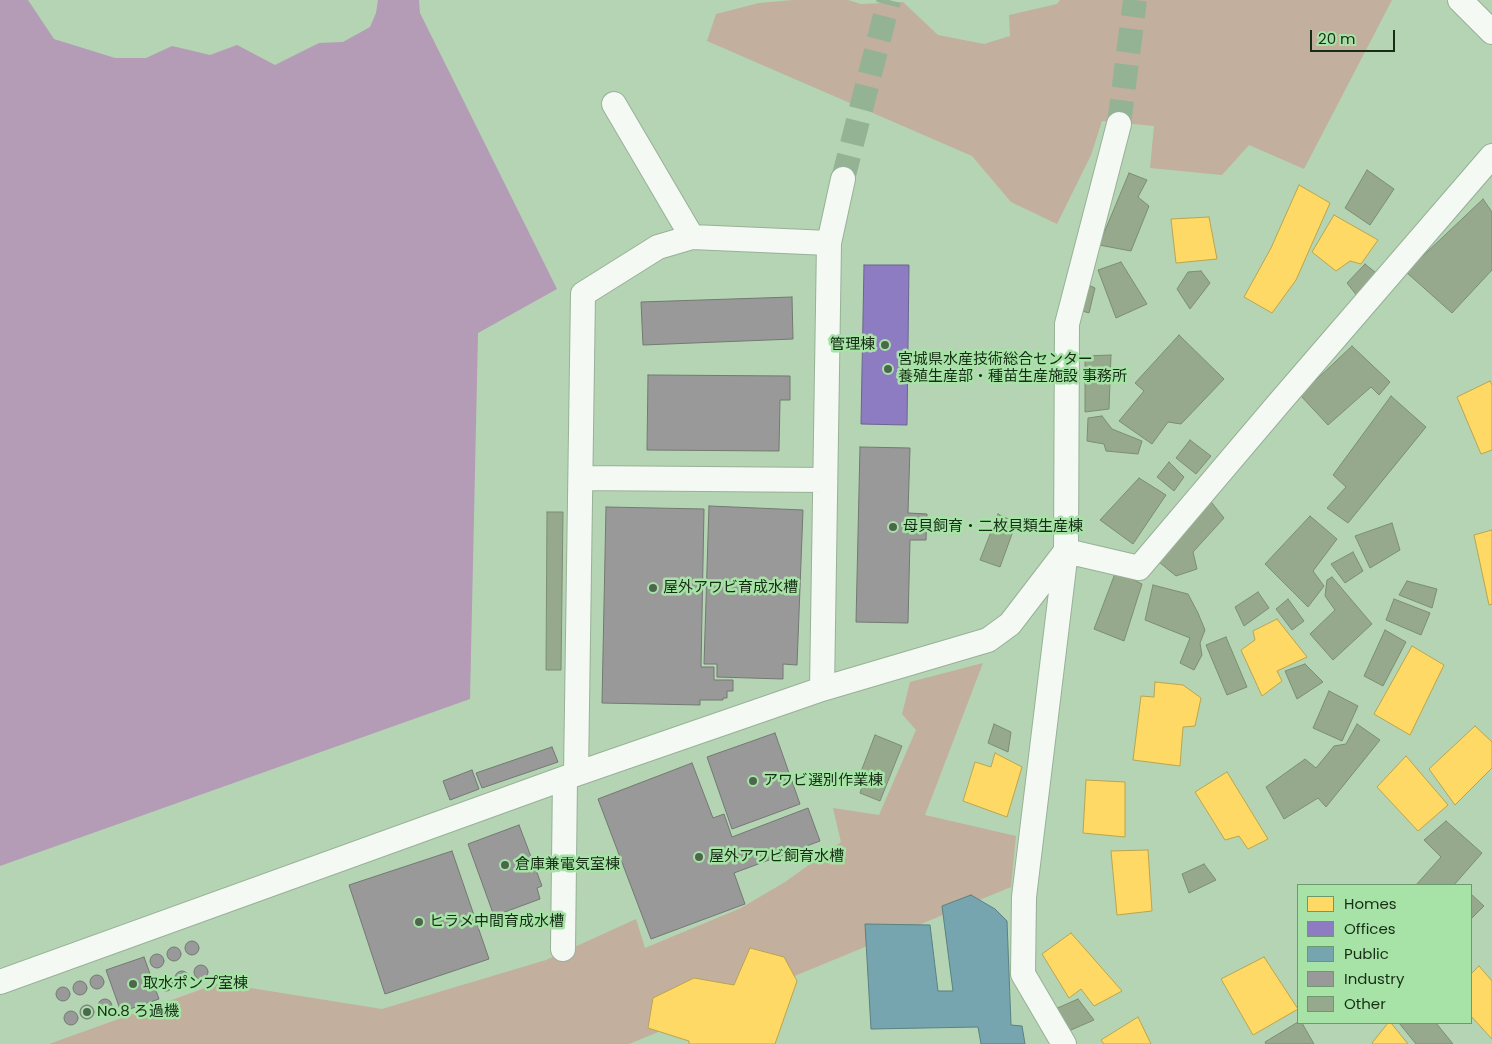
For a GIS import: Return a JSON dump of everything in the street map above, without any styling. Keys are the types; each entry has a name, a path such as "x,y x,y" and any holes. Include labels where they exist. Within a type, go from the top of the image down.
{"street":[{"path":"1460,0 1492,32"},
{"path":"614,104 692,237"},
{"path":"1064,1044 1023,974 1024,897 1066,551 1066,324 1119,124"},
{"path":"1066,551 1140,568 1279,403 1489,168"},
{"path":"822,689 829,243 843,179"},
{"path":"563,949 581,478 584,294 658,247 692,237 829,243"},
{"path":"581,478 825,480"},
{"path":"0,982 571,776 822,689 988,640 1010,624 1066,551"}],"shaded area":[{"path":"0,0 28,0 54,39 115,58 146,58 172,46 210,55 237,45 275,65 319,43 343,42 370,27 376,13 378,0 419,0 420,13 557,289 478,333 470,699 0,866"},
{"path":"793,0 848,0 861,4 903,2 938,35 984,44 1010,36 1009,15 1057,4 1060,0 1392,0 1304,169 1249,145 1222,175 1150,168 1154,126 1102,121 1091,155 1057,224 1011,202 972,156 707,41 716,14 759,3"},
{"path":"983,663 925,815 1016,836 1011,887 629,1044 49,1044 219,983 382,1009 546,960 636,919 645,948 741,908 785,882 841,842 833,808 879,815 916,730 902,714 910,682"}],"building: Homes":[{"path":"1299,185 1330,203 1296,280 1272,313 1244,297 1271,248"},
{"path":"1334,215 1378,240 1361,264 1350,261 1336,271 1312,252"},
{"path":"1209,217 1217,259 1176,263 1171,219"},
{"path":"1490,381 1492,385 1492,450 1481,454 1457,397"},
{"path":"1492,530 1492,604 1489,605 1474,535"},
{"path":"1277,619 1307,657 1277,671 1282,681 1262,696 1241,650 1255,640 1253,631"},
{"path":"1412,646 1444,665 1410,735 1374,714"},
{"path":"1155,682 1183,685 1201,698 1195,726 1183,727 1180,766 1133,760 1141,696 1154,697"},
{"path":"1475,726 1492,742 1492,768 1455,805 1429,769"},
{"path":"995,753 1022,767 1007,817 963,801 975,762 991,767"},
{"path":"1406,756 1448,805 1418,831 1377,787"},
{"path":"1227,772 1268,839 1248,849 1239,836 1225,840 1195,792"},
{"path":"1086,780 1125,782 1125,837 1083,833"},
{"path":"1148,850 1152,911 1117,915 1111,851"},
{"path":"1071,933 1122,991 1094,1006 1081,989 1069,998 1042,954"},
{"path":"750,948 784,957 797,981 775,1044 689,1044 689,1041 648,1028 653,998 694,978 734,985"},
{"path":"1264,957 1297,1010 1253,1035 1221,979"},
{"path":"1479,966 1492,981 1492,1039 1472,1017 1472,973"},
{"path":"1138,1017 1151,1044 1104,1044 1101,1040"},
{"path":"1387,1024 1392,1024 1408,1044 1373,1044"}],"building: Offices":[{"name":"管理棟","path":"864,265 909,265 907,425 861,424"}],"building: Public":[{"path":"971,895 995,909 1007,921 1011,1025 1022,1026 1025,1044 981,1044 978,1027 871,1029 865,924 930,925 938,991 953,991 942,906"}],"building: Industry":[{"path":"792,297 793,339 643,345 641,302"},
{"path":"648,375 790,376 790,400 780,400 779,451 647,450"},
{"name":"母貝飼育・二枚貝類生産棟","path":"860,447 910,448 908,513 927,514 926,540 910,540 908,623 856,622"},
{"path":"709,506 803,510 797,665 783,664 783,679 717,677 717,664 704,664"},
{"name":"屋外アワビ育成水槽","path":"606,507 704,509 701,667 714,667 714,680 733,680 733,691 727,691 727,698 723,698 723,700 700,700 700,705 602,703"},
{"name":"アワビ選別作業棟","path":"775,733 800,804 732,829 707,757"},
{"path":"552,747 558,762 482,788 476,773"},
{"name":"屋外アワビ飼育水槽","path":"692,763 713,818 724,814 732,837 808,808 820,841 734,873 745,904 651,939 598,799"},
{"path":"472,770 479,789 450,800 443,781"},
{"name":"倉庫兼電気室棟","path":"519,825 542,886 537,888 540,899 494,916 468,844"},
{"name":"ヒラメ中間育成水槽","path":"452,851 489,959 385,994 349,885"},
{"path":"189,941 195,941 199,948 195,955 189,955 185,951 185,945"},
{"path":"171,947 177,947 181,954 177,961 171,961 167,957 167,951"},
{"path":"154,954 160,954 164,961 160,968 154,968 150,964 150,958"},
{"name":"取水ポンプ室棟","path":"144,957 159,999 121,1012 106,970"},
{"path":"198,965 204,965 208,972 204,979 198,979 194,975 194,969"},
{"path":"179,971 185,971 189,978 185,985 179,985 175,981 175,975"},
{"path":"94,975 100,975 104,982 100,989 94,989 90,985 90,979"},
{"path":"163,977 169,977 173,984 169,991 163,991 159,987 159,981"},
{"path":"77,981 83,981 87,988 83,995 77,995 73,991 73,985"},
{"path":"60,987 66,987 70,994 66,1001 60,1001 56,997 56,991"},
{"path":"102,999 108,999 112,1006 108,1013 102,1013 98,1009 98,1003"},
{"name":"No.8 ろ過機","path":"84,1005 90,1005 94,1012 90,1019 84,1019 80,1015 80,1009"},
{"path":"68,1011 74,1011 78,1018 74,1025 68,1025 64,1021 64,1015"}],"building: Other":[{"path":"1367,170 1394,189 1370,225 1345,208"},
{"path":"1129,173 1147,180 1138,197 1149,206 1131,251 1099,245"},
{"path":"1483,199 1492,212 1492,270 1452,313 1406,272"},
{"path":"1121,262 1147,304 1116,318 1098,270"},
{"path":"1365,264 1376,273 1358,297 1347,283"},
{"path":"1201,271 1210,283 1190,309 1177,289 1188,272"},
{"path":"1086,284 1095,288 1089,313 1079,310"},
{"path":"1179,335 1224,379 1181,424 1168,422 1152,444 1119,421 1144,391 1135,383"},
{"path":"1352,346 1390,382 1379,395 1371,387 1328,425 1300,395"},
{"path":"1111,355 1109,409 1085,412 1085,356"},
{"path":"1391,396 1426,427 1348,523 1327,508 1346,487 1333,475"},
{"path":"1102,416 1112,429 1142,441 1138,454 1106,451 1104,444 1087,441 1088,418"},
{"path":"1190,440 1211,456 1196,474 1176,458"},
{"path":"1169,462 1184,477 1174,491 1157,477"},
{"path":"1139,478 1166,495 1133,544 1100,520"},
{"path":"1208,498 1224,518 1193,552 1197,569 1176,576 1153,557"},
{"path":"547,512 563,512 561,670 546,670"},
{"path":"998,514 1016,523 1000,567 980,560"},
{"path":"1310,516 1337,539 1313,571 1324,586 1308,607 1265,564"},
{"path":"1392,523 1400,550 1370,568 1355,536"},
{"path":"1353,552 1363,571 1345,583 1331,564"},
{"path":"1116,571 1142,584 1124,641 1094,629"},
{"path":"1332,577 1372,624 1333,660 1310,634 1335,610 1325,596 1327,580"},
{"path":"1407,581 1437,589 1432,608 1399,595"},
{"path":"1153,585 1188,594 1198,613 1205,630 1200,643 1202,655 1194,670 1180,663 1190,638 1145,620"},
{"path":"1258,592 1269,608 1244,626 1235,607"},
{"path":"1288,599 1304,621 1292,630 1276,609"},
{"path":"1394,599 1430,613 1421,635 1386,620"},
{"path":"1385,630 1406,642 1383,686 1364,676"},
{"path":"1226,637 1247,687 1227,695 1206,645"},
{"path":"1305,664 1323,682 1297,699 1285,671"},
{"path":"1329,691 1358,706 1342,741 1313,728"},
{"path":"994,724 1011,732 1008,752 988,743"},
{"path":"1357,724 1380,740 1326,807 1318,798 1284,819 1266,787 1305,759 1316,768 1334,746 1346,744"},
{"path":"875,735 902,746 880,801 860,793 863,784 857,782"},
{"path":"1446,821 1482,853 1455,884 1417,884 1441,857 1424,840"},
{"path":"1204,864 1216,880 1189,893 1182,874"},
{"path":"1472,895 1484,906 1472,918"},
{"path":"1078,999 1094,1020 1064,1033 1053,1010"},
{"path":"1297,1023 1303,1024 1314,1044 1266,1044 1265,1042"},
{"path":"1400,1024 1437,1024 1453,1044 1416,1044"}],"tunnel":[{"path":"843,179 889,0"},
{"path":"1119,124 1135,0"}],"place":[{"name":"管理棟","path":"885,345"},
{"name":"宮城県水産技術総合センター 養殖生産部・種苗生産施設 事務所","path":"888,369"},
{"name":"母貝飼育・二枚貝類生産棟","path":"893,527"},
{"name":"屋外アワビ育成水槽","path":"653,588"},
{"name":"アワビ選別作業棟","path":"753,781"},
{"name":"屋外アワビ飼育水槽","path":"699,857"},
{"name":"倉庫兼電気室棟","path":"505,865"},
{"name":"ヒラメ中間育成水槽","path":"419,922"},
{"name":"取水ポンプ室棟","path":"133,984"},
{"name":"No.8 ろ過機","path":"87,1012"}]}
